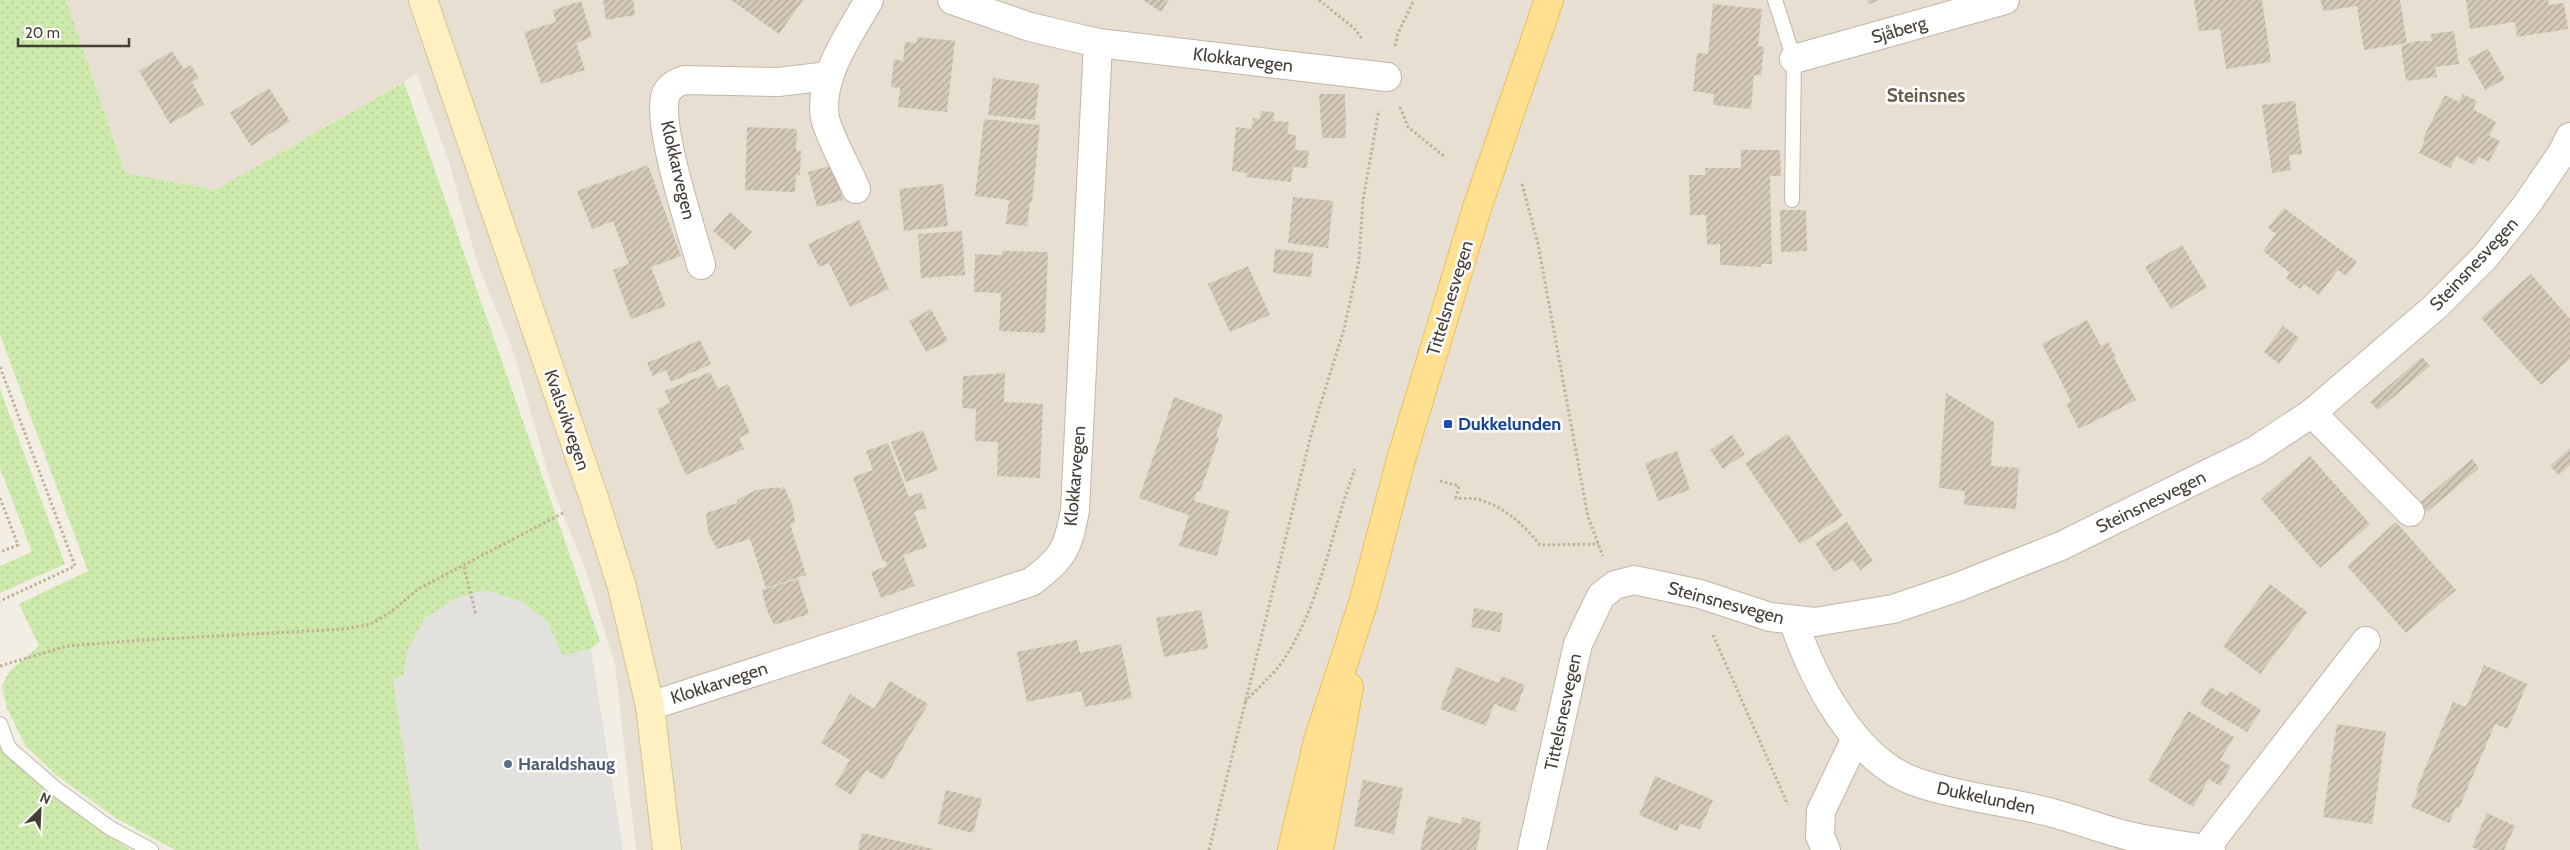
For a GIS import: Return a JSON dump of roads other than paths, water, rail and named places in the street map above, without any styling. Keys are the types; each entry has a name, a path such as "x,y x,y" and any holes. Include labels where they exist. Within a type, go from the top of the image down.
{"main road":[{"name":"Kvalsvikvegen","path":"423,0 594,498 622,587 650,706 668,850"},
{"name":"Tittelsnesvegen","path":"1292,850 1318,741 1364,600 1402,456 1478,205 1549,0"},
{"name":"Tittelsnesvegen","path":"1319,850 1340,744 1364,600"}],"street":[{"path":"856,189 825,119 824,101 829,76 869,0"},
{"name":"Klokkarvegen","path":"952,0 1030,27 1098,43 1387,77"},
{"name":"Sjåberg","path":"1794,60 2005,0"},
{"name":"Klokkarvegen","path":"650,706 1031,582 1052,566 1068,543 1075,510 1098,43"},
{"name":"Klokkarvegen","path":"701,264 671,154 664,112 666,95 672,85 684,80 778,82 829,76"},
{"name":"Steinsnesvegen","path":"1615,585 1634,580 1700,594 1770,617 1815,622 1845,619 1893,609 1958,587 2061,546 2256,450 2312,413 2435,307 2485,257 2525,207 2562,153 2570,137"},
{"path":"2312,413 2410,512"},
{"name":"Tittelsnesvegen","path":"1532,850 1578,644 1601,596 1615,585"},
{"name":"Dukkelunden","path":"1794,620 1804,653 1826,698 1856,738 1889,768 1918,783 2047,811 2129,843 2208,850 2366,641"},
{"path":"1826,850 1820,836 1822,811 1856,738"}],"lane":[{"path":"1775,0 1794,60 1792,200"},
{"path":"0,724 10,748 55,788 110,828 151,850"}],"place":[{"name":"Dukkelunden","path":"1448,424"},
{"name":"Haraldshaug","path":"508,764"}],"district":[{"name":"Steinsnes","path":"1926,95"}]}
